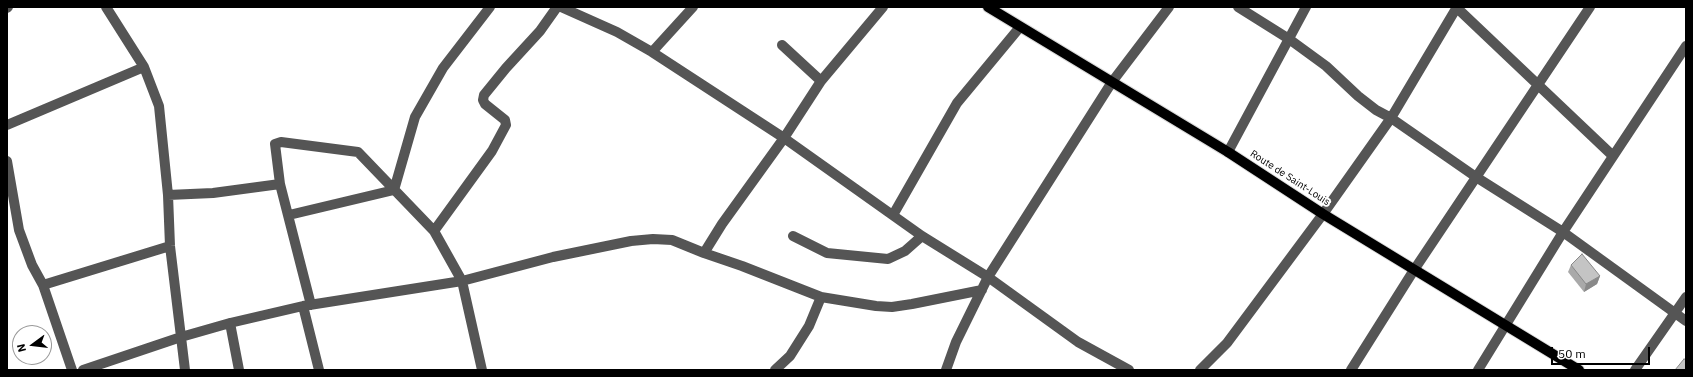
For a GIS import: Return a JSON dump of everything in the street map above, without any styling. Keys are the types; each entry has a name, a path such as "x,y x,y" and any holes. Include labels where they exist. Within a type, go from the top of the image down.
{"main road":[{"name":"Route de Saint-Louis","path":"988,7 1228,152 1323,214 1504,326 1579,370"}],"street":[{"path":"106,7 144,67 159,106 168,195 170,246 185,370"},
{"path":"394,190 415,117 443,68 490,7"},
{"path":"434,231 492,151 506,125 505,120 485,104 483,100 484,95 506,68 540,31 557,7"},
{"path":"561,7 618,32 652,52 784,138 922,236 988,277 1078,342 1129,370"},
{"path":"652,52 693,7"},
{"path":"704,253 722,224 784,138 822,81 883,7"},
{"path":"946,370 956,342 988,277 1112,82 1169,7"},
{"path":"1238,7 1289,39 1326,66 1358,96 1376,110 1391,118 1476,177 1563,232 1686,321"},
{"path":"1228,152 1306,7"},
{"path":"1200,370 1227,342 1323,214 1391,118 1457,7 1613,156"},
{"path":"1351,370 1414,270 1590,7"},
{"path":"893,215 957,103 1020,27"},
{"path":"782,45 822,81"},
{"path":"1478,370 1563,232 1686,46"},
{"path":"7,125 144,67"},
{"path":"319,370 289,215 280,184 275,144 281,142 358,152 434,231 462,281 482,370"},
{"path":"7,161 19,230 32,265 43,285 72,370"},
{"path":"168,195 213,193 280,184"},
{"path":"289,215 394,190"},
{"path":"793,236 827,252 888,259 905,251 922,236"},
{"path":"83,370 181,337 230,323 307,306 462,281 553,258 631,241 653,239 672,240 704,253 749,268 821,297 876,306 892,307 982,290"},
{"path":"43,285 170,246"},
{"path":"775,370 790,356 806,332 821,297"},
{"path":"1635,370 1686,297"},
{"path":"230,323 239,370"}],"building":[{"path":"1582,254 1600,276 1586,284 1571,265"},
{"path":"1684,359 1686,360 1686,370 1675,370"}]}
